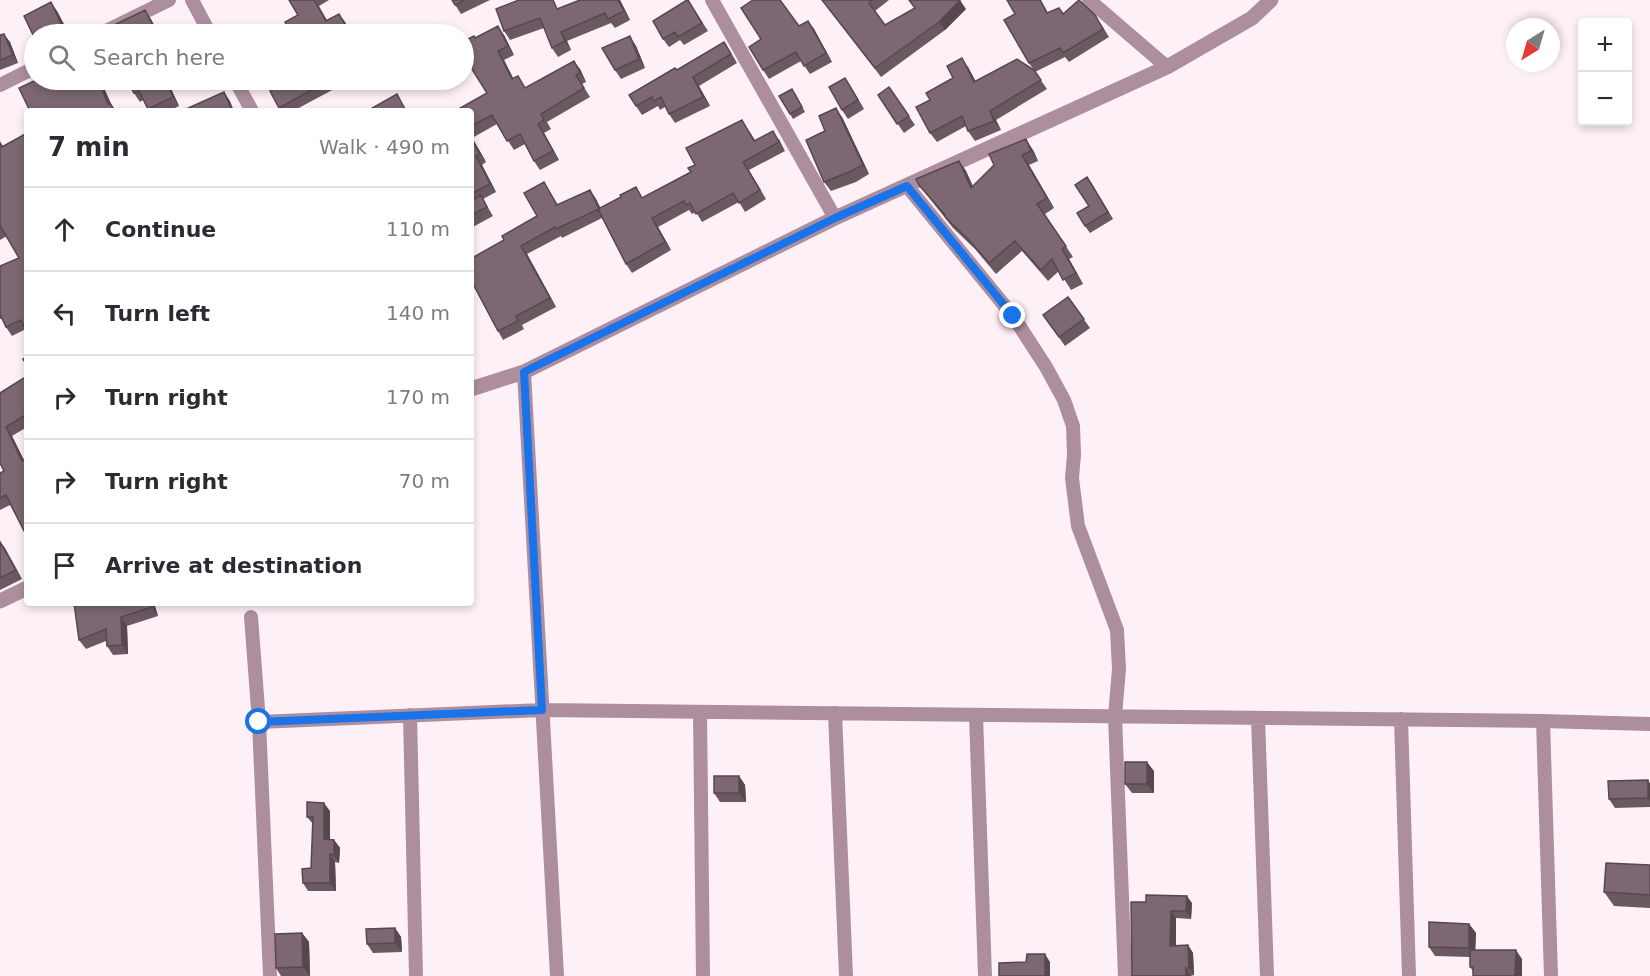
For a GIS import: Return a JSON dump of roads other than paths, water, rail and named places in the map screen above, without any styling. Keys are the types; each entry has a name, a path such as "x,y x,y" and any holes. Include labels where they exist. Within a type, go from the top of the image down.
{"street":[{"path":"120,24 169,0"},
{"path":"192,0 205,24"},
{"path":"712,0 835,218"},
{"path":"1089,0 1167,67"},
{"path":"474,388 524,372 835,218 1167,67 1252,18 1271,0"},
{"path":"0,85 24,73"},
{"path":"240,90 250,108"},
{"path":"907,186 1013,316 1064,400 1072,426 1074,455 1072,478 1078,526 1117,630 1119,669 1114,716 1125,976"},
{"path":"524,372 557,976"},
{"path":"0,601 24,589"},
{"path":"251,617 259,722 270,976"},
{"path":"259,722 542,710 1401,719 1650,724"},
{"path":"700,712 703,976"},
{"path":"835,713 846,976"},
{"path":"976,715 985,976"},
{"path":"410,716 416,976"},
{"path":"1258,718 1267,976"},
{"path":"1401,719 1409,976"},
{"path":"1543,721 1551,976"}]}
